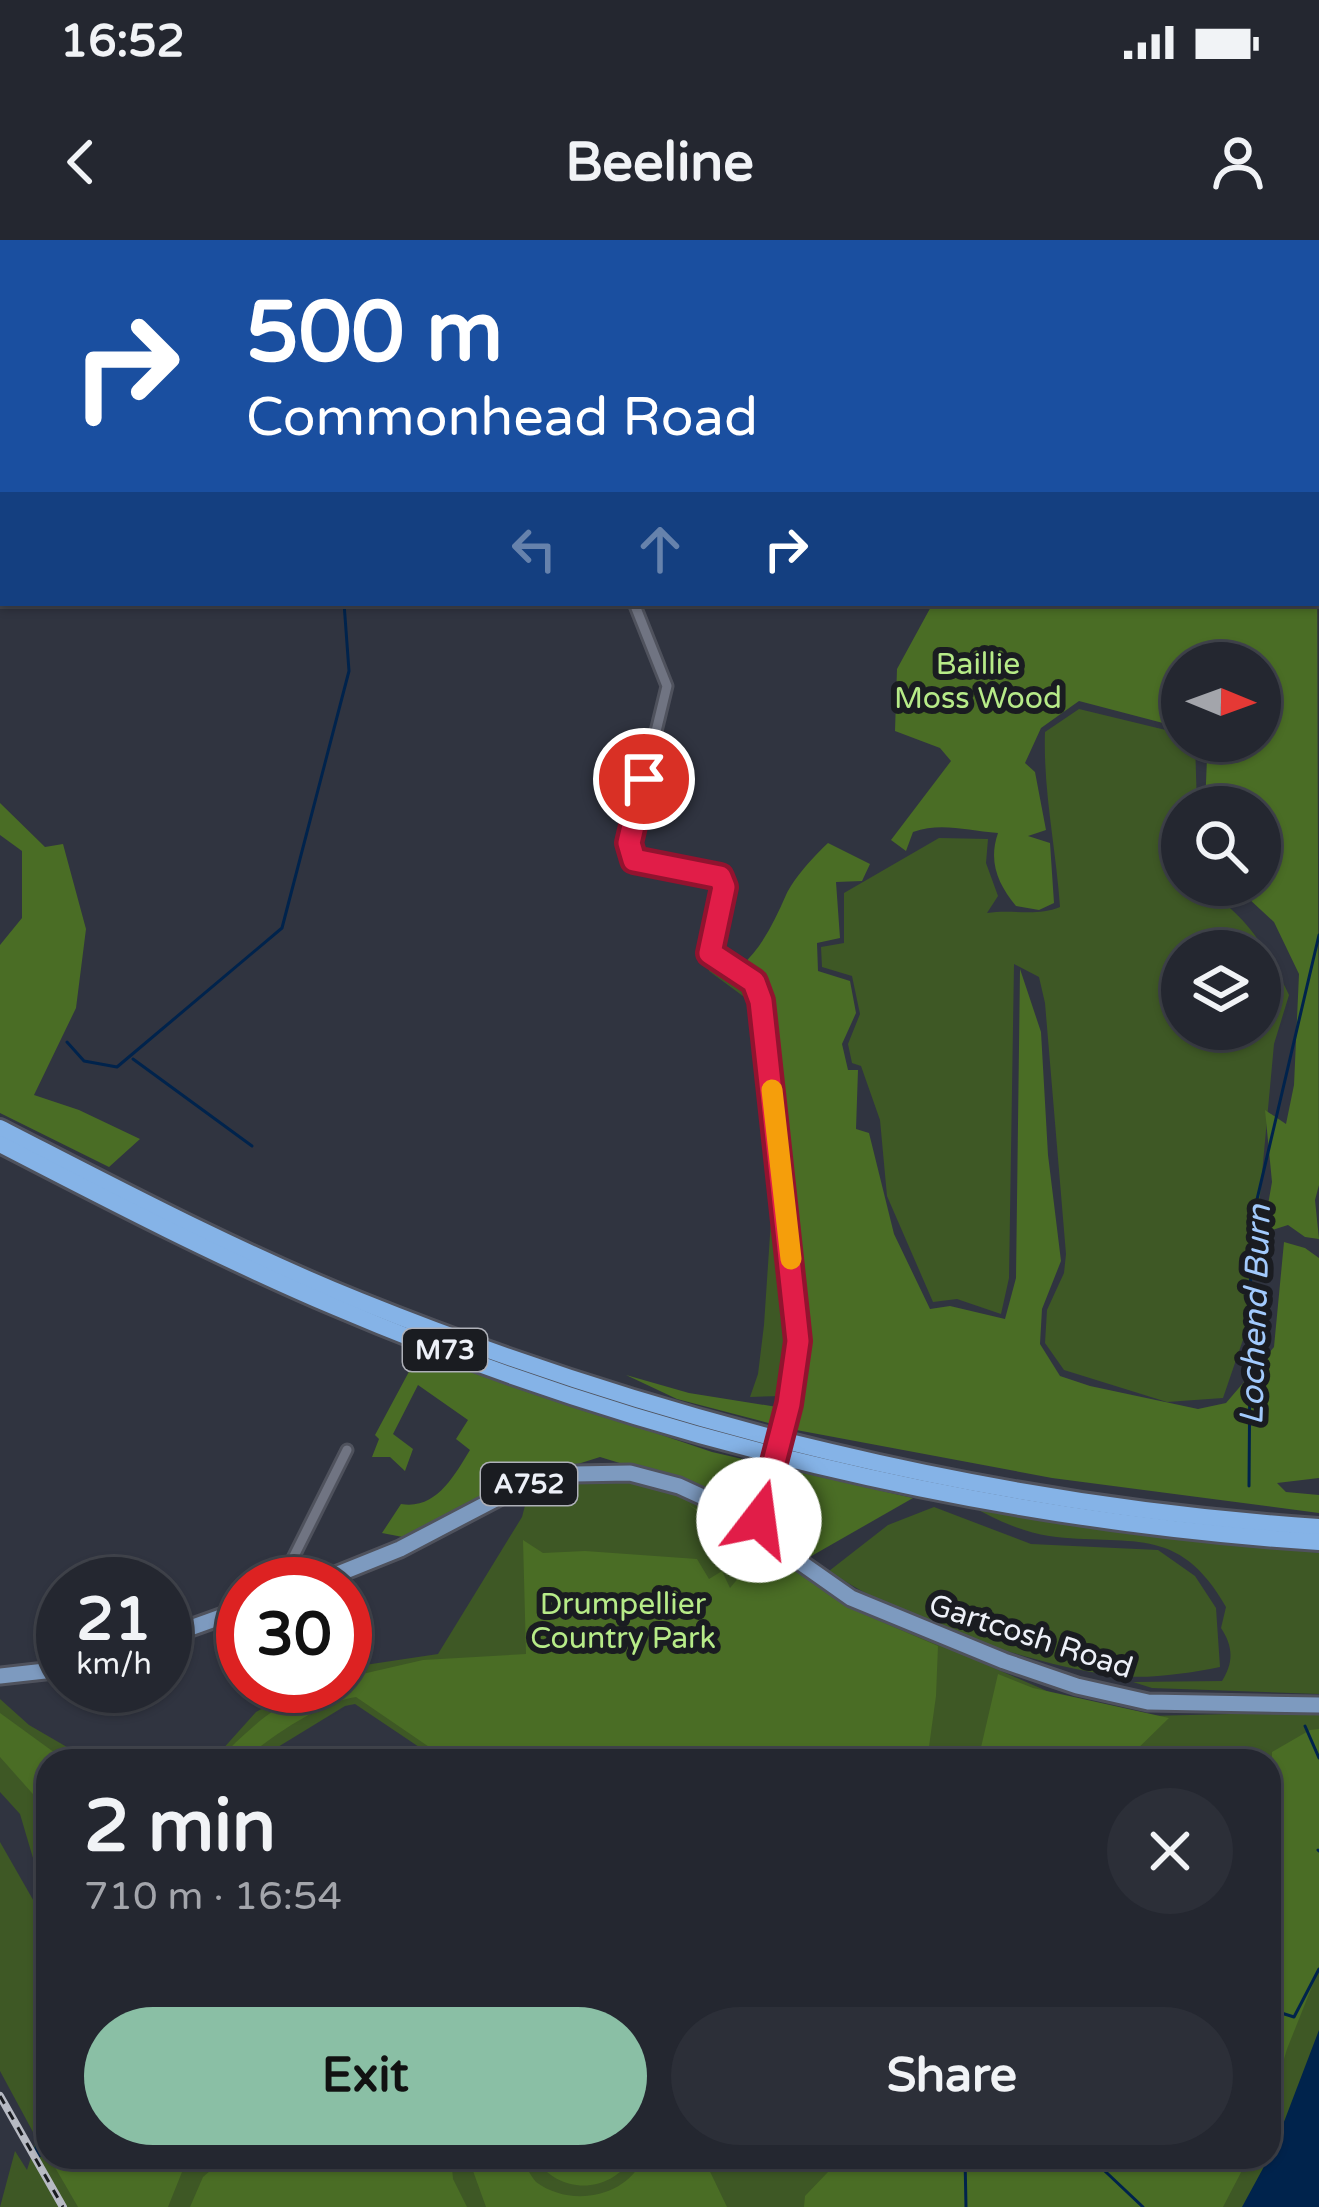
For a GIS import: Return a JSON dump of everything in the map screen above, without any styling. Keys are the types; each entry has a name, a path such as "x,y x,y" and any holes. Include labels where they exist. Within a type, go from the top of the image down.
{"highway":[{"name":"M73","path":"0,1128 218,1239 356,1300 649,1403 845,1455 1034,1493 1319,1527"},
{"name":"M73","path":"0,1144 189,1241 338,1309 494,1368 642,1416 841,1469 1027,1506 1141,1524 1319,1542"}],"main road":[{"name":"A752","path":"372,1560 506,1493 574,1474 630,1473 667,1481 716,1503 754,1528"},
{"name":"Gartcosh Road","path":"754,1528 851,1598 1077,1686 1148,1702 1319,1705"},
{"path":"0,1676 36,1672"}],"street":[{"path":"635,606 667,686 629,843 634,860 724,881 710,953 754,982 761,1001 798,1341 789,1404 754,1528"},
{"path":"294,1557 347,1450"}],"green space":[{"name":"Baillie Moss Wood","path":"931,606 1317,606 1319,1185 1315,1200 1319,1239 1305,1237 1288,1225 1263,1233 1272,1182 1265,1110 1286,1124 1294,1085 1299,974 1281,930 1257,906 1281,906 1281,786 1206,786 1207,762 1281,762 1281,642 1161,642 1161,722 1079,701 1041,728 1025,763 1035,772 1046,830 1028,836 1050,843 1054,903 1039,910 1016,906 996,872 998,833 924,829 913,832 906,851 891,840 951,761 940,748 895,731 897,669"},
{"path":"1079,709 1161,729 1161,762 1196,762 1196,786 1161,786 1161,906 1227,906 1250,930 1161,930 1161,1050 1273,1050 1248,1325 1223,1398 1167,1402 1064,1370 1045,1343 1047,1310 1064,1273 1066,1254 1039,977 1014,964 1009,1278 1001,1314 957,1299 933,1302 887,1196 880,1120 861,1066 852,1063 848,1044 860,1014 852,976 822,967 821,947 844,943 844,893 939,838 988,839 986,863 998,896 987,913 1060,907 1045,732"},
{"path":"0,803 45,847 63,844 86,929 76,1008 34,1095 140,1139 109,1167 0,1113 0,945 22,918 22,851 0,835"},
{"path":"828,843 870,864 862,881 836,882 840,938 817,943 818,971 850,981 856,1013 842,1044 848,1070 858,1070 856,1129 869,1133 894,1234 930,1309 950,1306 1005,1319 1016,1278 1020,969 1041,1032 1048,1155 1061,1261 1042,1309 1040,1344 1060,1376 1090,1386 1198,1409 1226,1403 1274,1347 1284,1242 1305,1248 1319,1258 1319,1478 1277,1483 1286,1492 1319,1495 1319,1513 1052,1478 791,1429 803,1357 803,1320 775,1051 761,974 740,967 767,934 794,882"},
{"path":"708,963 749,988 756,1003 787,1299 781,1396 750,1397 764,1325 774,1175 751,1002 709,971"},
{"path":"1281,979 1289,995 1281,1021"},
{"path":"419,1353 712,1452 913,1498 808,1558 715,1492 600,1457 524,1481 408,1538 382,1533 401,1504 424,1502 443,1489 470,1450 456,1439 468,1420 418,1385 393,1434 413,1449 405,1471 390,1457 372,1457 379,1439 375,1435"},
{"path":"626,1375 689,1393 777,1407 776,1425 677,1399"},
{"name":"Drumpellier Country Park","path":"592,1480 650,1484 730,1521 869,1613 1106,1717 1319,1712 1319,2207 0,2207 15,2151 27,2170 36,2141 36,2169 1281,2169 1281,1749 422,1749 368,1713 372,1664 438,1654 522,1517 528,1494 560,1483"},
{"path":"688,1504 873,1618 938,1646 929,1749 432,1749 372,1708 372,1672 423,1660 526,1654 523,1540 543,1553 585,1551 697,1559 709,1579 722,1571 730,1588 745,1570 734,1563 742,1553"},
{"path":"971,1506 1319,1553 1319,1694 1152,1688 1133,1682 1222,1681 1230,1654 1221,1628 1226,1607 1208,1580 1170,1550 1128,1541 1039,1534"},
{"path":"934,1507 1031,1544 1158,1550 1195,1576 1216,1608 1220,1667 1164,1676 1075,1669 927,1622 829,1571 888,1525"},
{"path":"998,1674 1033,1688 1169,1718 1137,1749 981,1749"},
{"path":"0,1699 29,1725 70,1749 36,1749 36,1868 20,1814 0,1792"},
{"path":"0,1713 50,1749 36,1749 36,1798 0,1757"},
{"name":"Drumpellier Country Park","path":"255,1713 334,1713 275,1749 223,1749"},
{"path":"270,1713 313,1713 258,1749 229,1749"},
{"path":"1319,1729 1319,1969 1281,2069 1281,1749 1277,1749"},
{"path":"0,1842 36,1905 33,2132 0,2071"},
{"path":"56,2169 183,2169 168,2207 78,2207"},
{"path":"212,2169 452,2169 467,2207 190,2207 203,2177"},
{"path":"472,2169 528,2169 536,2182 549,2190 580,2196 611,2190 637,2169 709,2169 727,2207 486,2207"},
{"path":"544,2169 623,2169 584,2186"},
{"path":"1243,2169 1223,2207 804,2207 805,2196 828,2172"}],"water":[{"path":"1319,2030 1319,2207 1242,2207 1263,2169 1281,2169 1281,2130"}],"waterway":[{"path":"67,1042 84,1061 117,1067 282,928 349,671 344,606"},
{"name":"Lochend Burn","path":"1249,1486 1251,1225 1319,935"},
{"path":"133,1059 252,1146"},
{"path":"1305,1726 1319,1758"},
{"path":"1281,2013 1294,2017 1319,1969"},
{"path":"965,2169 966,2207"},
{"path":"1103,2169 1143,2207"}],"railway":[{"path":"0,2096 36,2159"},
{"path":"41,2169 63,2207"}],"slow traffic":[{"path":"772,1090 791,1259"}],"route":[{"path":"644,779 629,843 634,860 724,881 710,953 754,982 761,1001 798,1341 789,1404 759,1520"}]}
